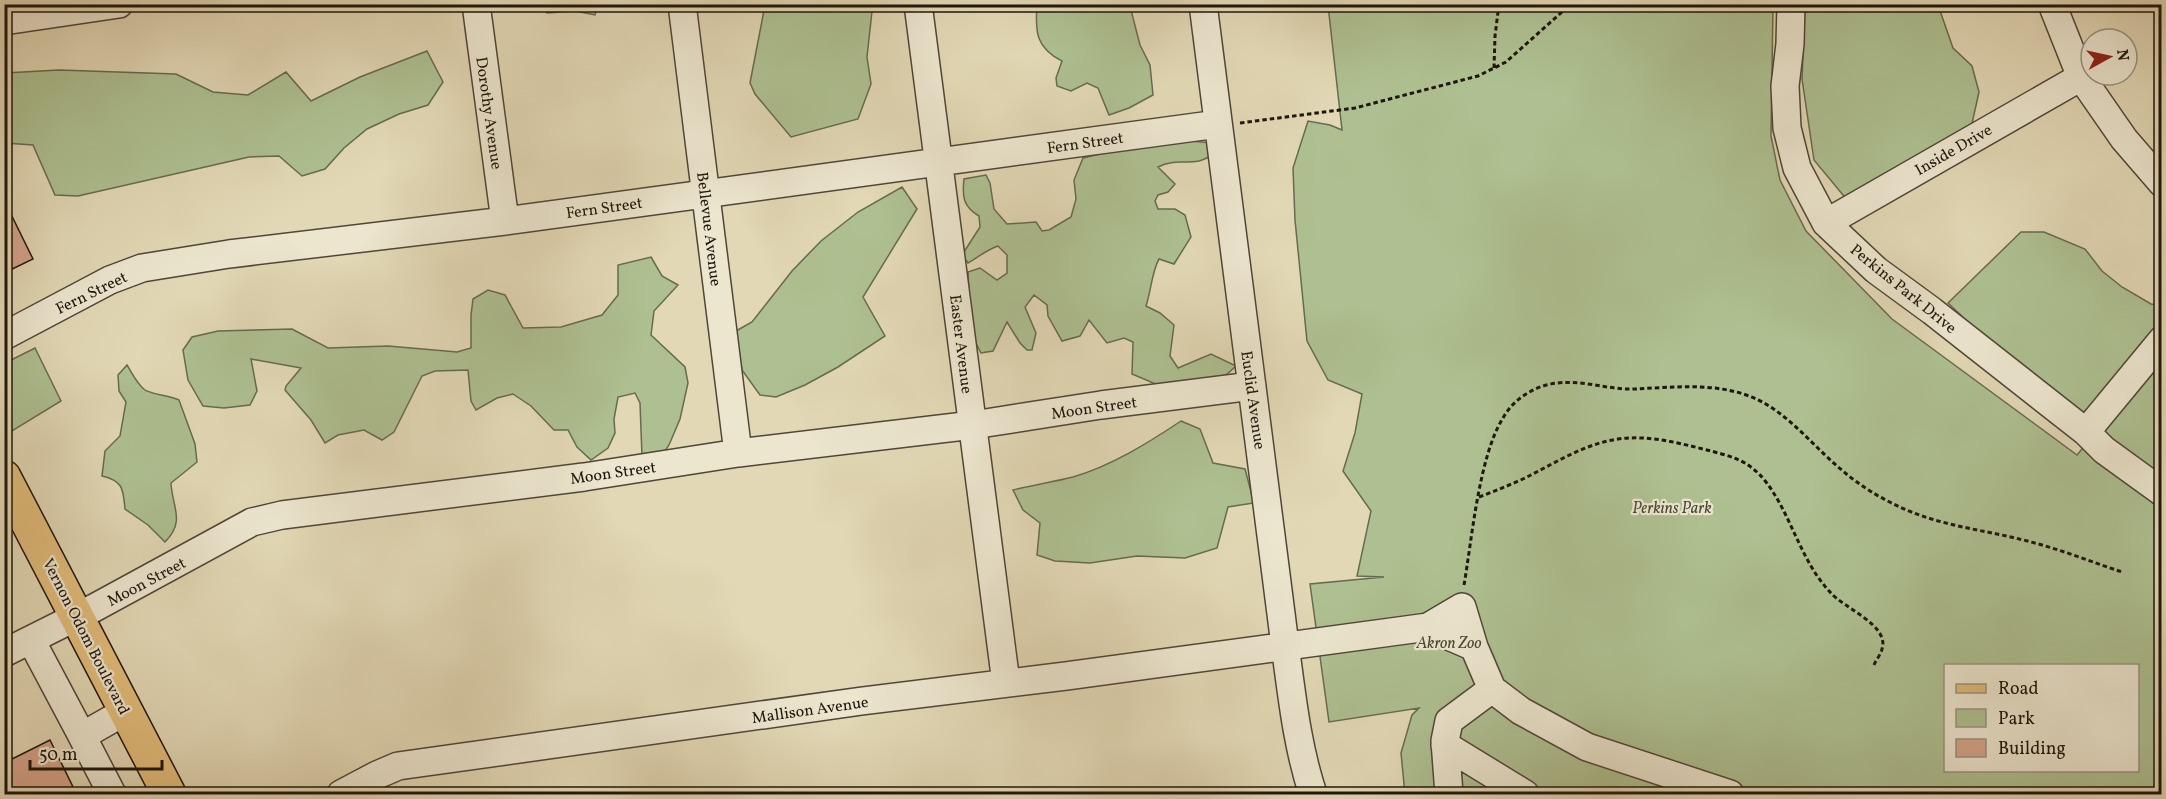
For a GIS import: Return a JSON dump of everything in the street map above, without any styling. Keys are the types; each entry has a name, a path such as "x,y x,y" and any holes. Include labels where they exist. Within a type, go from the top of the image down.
{"main road":[{"name":"Vernon Odom Boulevard","path":"4,477 169,795"}],"street":[{"path":"4,21 119,4"},
{"name":"Dorothy Avenue","path":"476,4 505,221"},
{"name":"Bellevue Avenue","path":"682,4 738,453"},
{"name":"Easter Avenue","path":"918,4 1006,683"},
{"name":"Euclid Avenue","path":"1203,4 1285,645 1297,731 1305,772 1313,795"},
{"name":"Perkins Park Drive","path":"1791,4 1790,44 1785,86 1787,128 1797,168 1826,223 1876,270 2086,432 2104,450 2162,492"},
{"path":"2052,4 2079,72"},
{"name":"Inside Drive","path":"1826,223 2079,78"},
{"path":"2088,87 2124,140 2162,183"},
{"name":"Fern Street","path":"4,336 110,280 142,268 229,254 505,221 1218,124"},
{"path":"2086,432 2162,340"},
{"name":"Moon Street","path":"4,653 201,552 252,522 282,514 584,477 738,453 973,425 1252,386"},
{"path":"1474,647 1428,627 1463,597 1474,647 1492,689 1521,711 1587,747 1730,795"},
{"name":"Mallison Avenue","path":"341,795 398,766 862,701 1428,627"},
{"path":"30,640 112,795"},
{"path":"1449,795 1445,745 1449,721 1492,689"},
{"path":"81,736 126,711"},
{"path":"1445,745 1525,795"}],"path":[{"path":"1494,68 1499,4"},
{"path":"1218,124 1248,123 1355,108 1478,76 1506,62 1572,4"},
{"path":"1463,597 1479,497 1496,431 1512,405 1528,393 1556,383 1571,382 1618,389 1693,386 1737,393 1761,402 1781,414 1844,472 1901,508 1947,524 2032,542 2122,572"},
{"path":"1479,497 1524,479 1568,455 1593,445 1618,439 1647,438 1670,441 1734,457 1746,463 1766,483 1781,507 1815,577 1841,603 1873,624 1881,634 1882,649 1874,665"}],"green space":[{"path":"540,5 598,5 595,15 575,11 547,13"},
{"path":"765,5 870,5 872,11 867,57 871,84 858,119 791,137 755,94 750,83"},
{"path":"1037,5 1132,5 1140,45 1150,65 1153,95 1129,108 1109,115 1098,88 1087,83 1071,91 1057,86 1056,78 1062,61 1042,45 1036,23"},
{"name":"Perkins Park","path":"1328,5 1773,5 1771,136 1780,180 1806,231 1892,319 2077,455 2161,355 2161,794 1405,794 1401,753 1412,715 1419,708 1329,722 1310,584 1384,577 1357,576 1371,511 1343,471 1355,433 1362,394 1328,380 1307,341 1295,220 1293,168 1308,121 1342,130"},
{"path":"1805,5 1938,5 1953,48 1972,66 1979,92 1971,128 1848,201 1814,160 1802,79"},
{"path":"427,51 443,82 428,105 399,114 367,129 344,148 325,169 302,176 279,156 249,157 78,196 55,195 33,145 5,143 5,73 59,70 176,74 213,92 248,95 286,72 311,101 360,77"},
{"path":"1191,141 1211,143 1213,155 1199,161 1174,162 1158,167 1175,184 1168,192 1158,195 1155,201 1158,209 1175,209 1185,215 1191,237 1174,264 1159,259 1146,306 1160,313 1174,325 1170,356 1178,368 1211,354 1236,366 1226,375 1191,382 1158,385 1132,374 1133,342 1124,338 1107,343 1089,320 1080,336 1062,341 1048,316 1047,305 1034,295 1025,307 1036,333 1032,350 1027,350 1020,343 1007,322 993,351 981,353 971,334 968,272 980,268 997,280 1007,273 1007,255 998,246 968,263 962,255 980,227 979,216 970,209 965,200 964,179 986,175 990,183 994,209 1007,224 1036,222 1042,231 1049,230 1071,217 1076,199 1074,180 1083,158 1108,152"},
{"path":"902,187 917,209 863,297 885,336 838,367 805,385 776,397 760,395 742,370 736,331 752,322 792,271 821,241 858,212"},
{"path":"2021,232 2044,232 2085,249 2102,271 2122,287 2151,304 2161,305 2161,329 2089,414 2072,412 1948,303"},
{"path":"651,257 662,276 678,285 654,311 651,335 685,367 688,383 680,419 669,445 659,460 642,457 640,403 635,393 618,397 614,419 615,433 608,448 591,460 577,447 568,430 554,430 531,406 513,394 497,398 476,410 471,401 468,370 435,371 422,376 394,432 382,440 364,430 338,435 325,443 311,420 285,390 301,368 251,359 257,391 250,405 224,408 203,406 188,380 183,350 192,337 218,331 292,329 328,348 388,346 457,352 471,348 473,299 488,290 505,295 523,328 561,327 602,315 618,295 618,265"},
{"path":"35,348 61,401 12,431 5,415 5,363"},
{"path":"127,365 137,382 145,390 179,400 195,444 197,462 171,483 176,520 175,527 165,542 148,525 125,509 121,487 115,481 102,476 105,451 120,436 126,402 119,391 118,375"},
{"path":"1181,421 1200,429 1213,463 1245,469 1254,503 1228,507 1217,548 1185,558 1137,556 1090,563 1055,561 1037,555 1040,523 1023,510 1013,490 1073,477 1101,467"}],"building":[{"path":"4,200 33,259 4,273"},
{"path":"50,740 77,795 4,795 4,763"}],"park label":[{"name":"Akron Zoo","path":"1449,642"}]}
